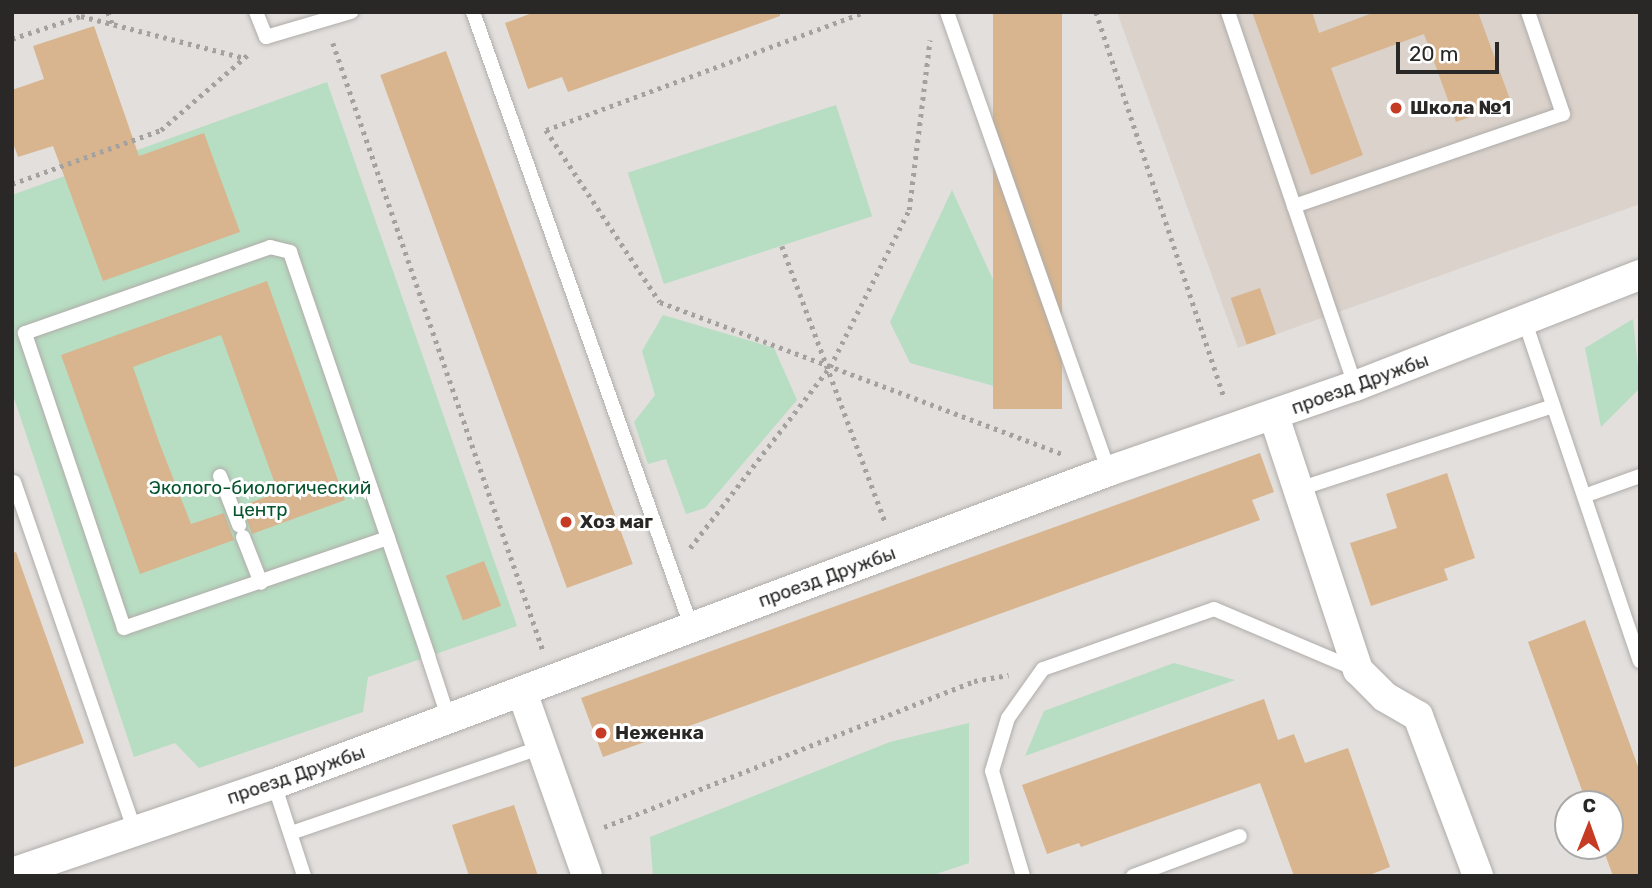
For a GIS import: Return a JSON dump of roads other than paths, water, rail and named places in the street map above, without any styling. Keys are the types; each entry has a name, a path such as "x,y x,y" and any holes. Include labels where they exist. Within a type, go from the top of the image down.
{"street":[{"name":"проезд Дружбы","path":"13,872 274,784 449,720 691,626 1109,471 1274,416 1525,322 1640,275"},
{"path":"1274,416 1358,670 1385,697 1418,716 1478,876"},
{"path":"522,692 587,876"}],"lane":[{"path":"256,12 265,37 326,22 351,12"},
{"path":"473,12 691,626"},
{"path":"947,12 1109,471"},
{"path":"1228,12 1354,386"},
{"path":"1294,206 1563,114 1528,12"},
{"path":"388,538 261,583 122,627 24,337 26,330 270,247 283,248 290,252 388,538 449,720"},
{"path":"1525,322 1640,661"},
{"path":"1299,489 1553,406"},
{"path":"220,476 261,583"},
{"path":"1584,495 1640,476"},
{"path":"15,482 134,829"},
{"path":"1023,876 992,771 1008,718 1043,669 1214,609 1358,670"},
{"path":"291,833 542,747"},
{"path":"274,784 304,876"},
{"path":"1133,876 1240,836"}],"place":[{"name":"Школа №1","path":"1396,108"},
{"name":"Хоз маг","path":"566,522"},
{"name":"Неженка","path":"601,733"}],"park label":[{"name":"Эколого-биологический центр","path":"260,499"}]}
